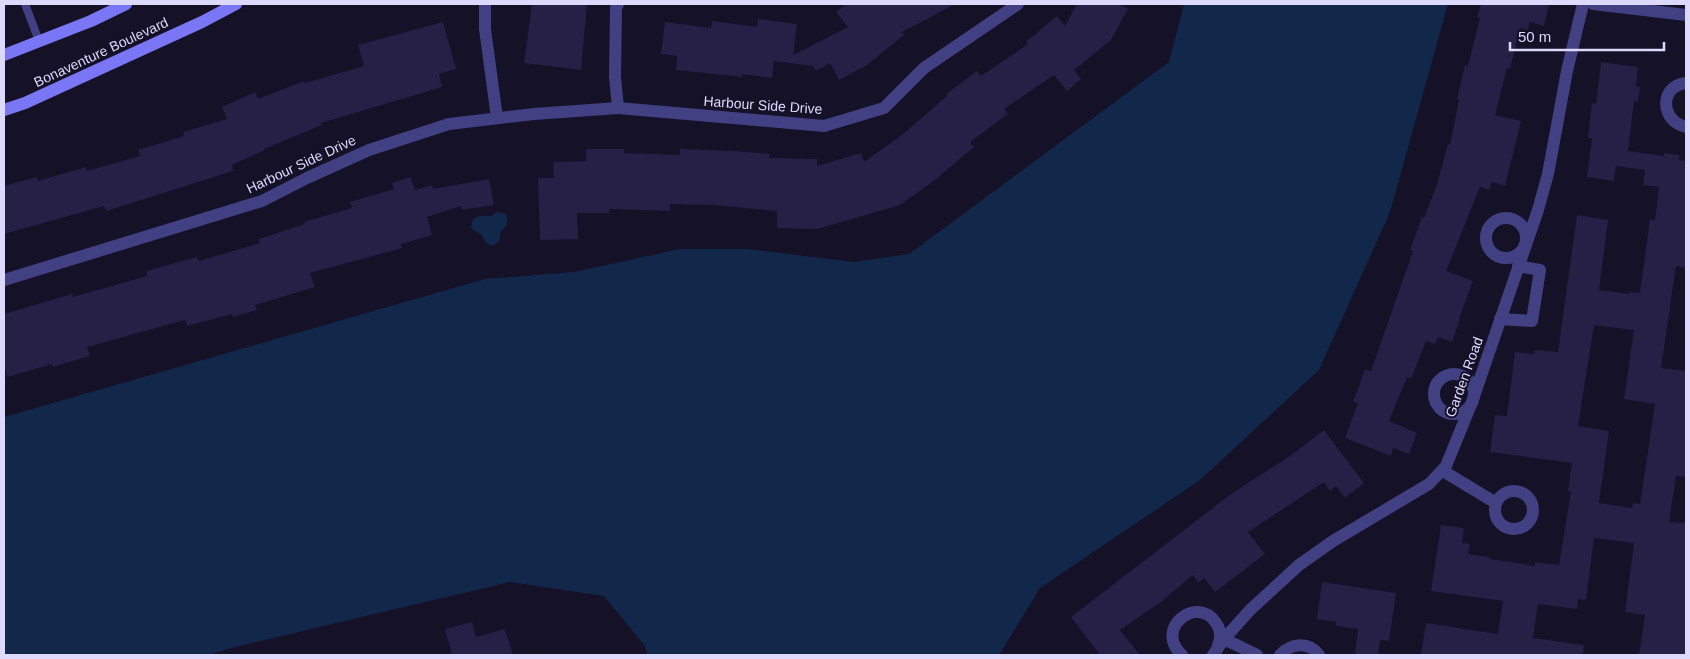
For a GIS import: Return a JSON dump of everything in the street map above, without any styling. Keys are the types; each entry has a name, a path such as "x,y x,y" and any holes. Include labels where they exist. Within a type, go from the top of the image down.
{"main road":[{"path":"4,55 91,21 126,4"},
{"name":"Bonaventure Boulevard","path":"4,110 25,103 202,22 236,4"}],"street":[{"path":"478,4 485,29"},
{"path":"485,4 485,29 497,118"},
{"path":"618,4 616,8 615,76 618,108"},
{"name":"Harbour Side Drive","path":"4,280 262,201 369,150 449,124 534,114 618,108 824,126 884,108 924,68 1018,4"},
{"name":"Garden Road","path":"1213,654 1250,610 1299,565 1333,541 1429,484 1443,471 1472,402 1548,174 1566,71 1583,4"},
{"path":"1593,4 1686,15"},
{"path":"1686,83 1676,86 1670,91 1666,105 1667,113 1671,119 1686,127"},
{"path":"1500,319 1532,321 1540,270 1518,266"},
{"path":"1443,471 1496,503"},
{"path":"1182,655 1176,649 1173,642 1174,627 1184,615 1192,612 1208,615 1219,627 1219,643 1213,654"},
{"path":"1224,639 1257,655"},
{"path":"1280,655 1284,650 1292,646 1300,645 1309,646 1319,655"}],"lane":[{"path":"26,4 39,41"}],"water":[{"path":"1184,4 1448,4 1390,212 1319,370 1200,480 1040,588 999,655 647,655 645,646 604,596 510,582 208,655 4,655 4,417 485,279 574,272 680,249 747,249 854,262 909,254 1169,62"},
{"path":"496,212 506,214 507,222 500,233 498,242 491,246 485,242 482,235 471,228 475,218 491,216"}],"building":[{"path":"532,4 587,4 581,70 524,63"},
{"path":"846,4 955,4 902,32 904,35 867,65 839,80 830,63 816,71 813,66 774,61 772,78 742,74 742,77 676,70 677,56 661,54 665,22 711,28 712,21 757,27 758,19 797,24 793,55 848,27 836,12"},
{"path":"1077,4 1119,4 1128,9 1111,40 1074,70 1081,79 1067,91 1054,75 1004,109 1008,114 970,142 974,147 935,180 900,205 817,229 777,228 777,211 714,205 670,204 670,211 609,209 609,213 577,213 578,239 540,240 538,178 554,178 553,162 586,161 586,149 624,149 624,153 680,155 680,149 770,154 769,158 817,159 817,166 861,153 864,162 902,135 948,95 946,94 977,71 981,76 1028,44 1026,42 1057,16 1065,26"},
{"path":"1481,4 1549,4 1544,26 1530,22 1528,30 1520,28 1510,69 1507,68 1495,115 1521,121 1505,186 1492,182 1489,190 1480,187 1446,271 1473,281 1452,342 1438,337 1435,344 1426,341 1411,379 1407,377 1389,421 1417,433 1409,454 1393,448 1391,456 1345,438 1358,403 1353,402 1365,369 1371,371 1413,251 1410,250 1437,184 1448,144 1450,145 1459,100 1457,99 1465,65 1468,66 1480,18 1477,17"},
{"path":"443,22 456,69 439,74 442,87 321,123 322,125 264,149 232,165 233,171 106,211 104,206 4,234 4,186 37,177 38,181 86,167 87,171 140,156 138,150 184,136 183,132 227,119 222,107 255,92 258,99 304,81 305,83 364,66 358,45"},
{"path":"1601,62 1638,67 1636,86 1640,87 1638,102 1634,101 1628,151 1664,156 1664,153 1679,155 1679,160 1686,161 1686,268 1676,266 1661,368 1686,371 1686,477 1676,476 1669,522 1686,523 1686,655 1639,655 1645,615 1625,612 1634,543 1594,538 1586,600 1578,599 1577,609 1538,604 1533,638 1584,645 1583,655 1421,655 1426,623 1498,634 1503,601 1431,591 1441,525 1464,528 1462,543 1470,544 1468,554 1535,566 1535,562 1559,565 1571,492 1568,491 1572,463 1490,452 1495,415 1507,416 1515,352 1534,354 1535,350 1558,352 1577,215 1608,220 1599,290 1630,294 1630,292 1640,293 1650,219 1655,220 1659,187 1643,185 1645,170 1616,166 1614,181 1587,177 1592,138 1588,138 1592,103 1596,104","holes":["1594,325 1634,330 1624,399 1655,404 1640,504 1633,503 1632,508 1599,503 1609,431 1578,426"]},
{"path":"410,177 415,190 432,185 433,189 489,179 494,205 462,210 461,206 427,217 432,235 401,244 402,248 310,273 315,287 255,305 257,310 233,317 232,314 187,326 185,320 87,347 90,356 53,367 52,364 7,377 4,365 4,314 72,294 73,297 147,276 146,271 197,257 199,261 260,243 259,239 305,224 304,222 352,208 350,202 394,189 392,183"},
{"path":"1324,430 1364,483 1345,498 1336,486 1330,491 1324,482 1248,532 1265,554 1215,592 1204,578 1198,583 1193,575 1161,602 1120,630 1140,655 1100,655 1071,617 1231,494 1290,456"},
{"path":"1322,582 1396,593 1389,641 1380,640 1378,655 1355,654 1358,629 1336,626 1336,622 1317,619"},
{"path":"472,622 476,637 505,629 513,655 452,655 445,629"}]}
